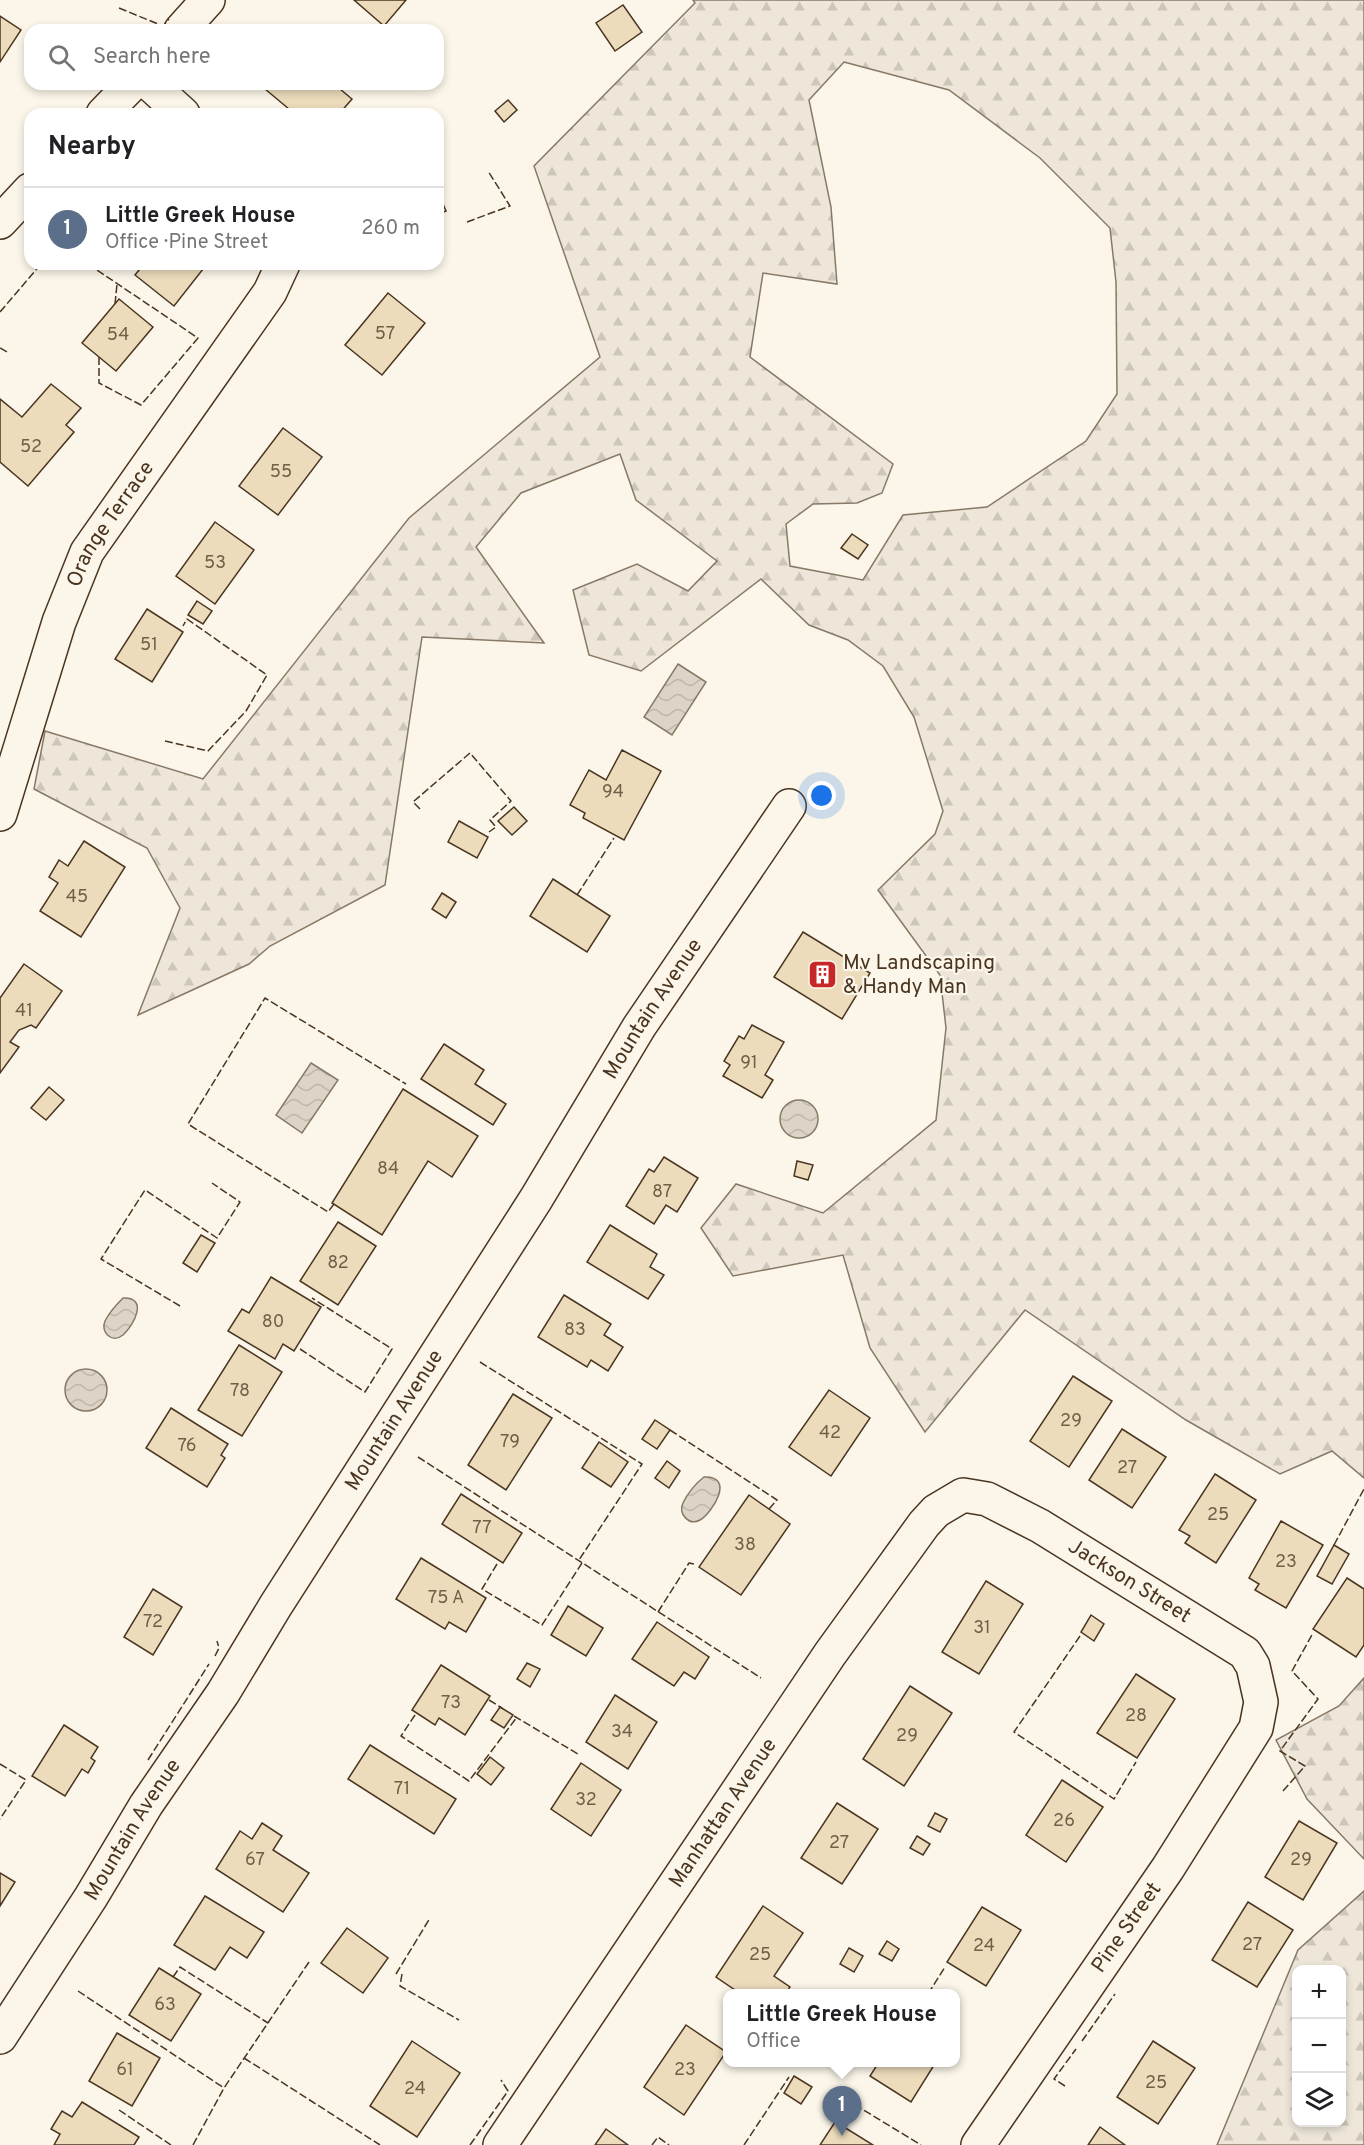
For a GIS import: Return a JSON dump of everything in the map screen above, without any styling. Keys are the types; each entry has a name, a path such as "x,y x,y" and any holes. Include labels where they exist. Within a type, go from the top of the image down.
{"street":[{"path":"186,24 208,0"},
{"path":"109,108 126,90"},
{"path":"157,90 176,108"},
{"path":"0,222 24,196"},
{"name":"Orange Terrace","path":"0,814 58,622 87,552 270,292 280,270"},
{"name":"Mountain Avenue","path":"0,2037 92,1897 146,1805 223,1693 276,1605 536,1199 639,1027 789,806"},
{"name":"Jackson Street","path":"963,1495 987,1499 1040,1526 1245,1653 1253,1666 1261,1702"},
{"name":"Manhattan Avenue","path":"500,2145 830,1654 924,1524 936,1511 963,1495"},
{"name":"Pine Street","path":"978,2145 1168,1868 1256,1728 1261,1702"}],"green space":[{"path":"693,0 1364,0 1364,1478 1332,1451 1280,1474 1186,1420 1025,1310 925,1432 870,1348 843,1255 733,1276 701,1228 736,1184 823,1213 936,1120 946,1028 940,975 878,890 935,834 943,811 914,717 883,666 848,640 809,625 761,579 641,671 589,655 573,590 637,564 688,591 717,561 636,500 620,454 521,493 476,547 544,643 422,637 385,885 270,946 249,964 138,1015 180,908 147,848 34,789 45,731 203,779 409,518 600,357 534,166 695,3","holes":["844,62 949,90 1040,158 1110,228 1116,282 1117,394 1086,441 987,507 903,515 863,580 790,566 786,524 813,504 857,503 882,493 893,464 750,357 763,273 837,284 831,207 809,100"]},
{"path":"1364,1678 1364,1859 1307,1799 1276,1740 1339,1706"},
{"path":"1364,1891 1364,2145 1217,2145 1298,1950"}],"water":[{"path":"678,664 706,682 672,735 644,717"},
{"path":"311,1063 338,1080 302,1133 276,1115"},
{"path":"799,1100 813,1105 818,1119 813,1133 799,1138 785,1133 780,1119 785,1105"},
{"path":"123,1298 136,1302 135,1319 123,1335 115,1338 108,1336 104,1329 105,1321"},
{"path":"86,1369 101,1375 107,1390 101,1405 86,1411 71,1405 65,1390 71,1375"},
{"path":"704,1477 714,1478 719,1482 718,1495 705,1516 696,1521 688,1520 683,1515 682,1507 689,1492"}],"building":[{"path":"354,0 406,0 386,24 382,24"},
{"path":"623,5 642,32 615,51 596,23"},
{"path":"0,16 21,30 0,62"},
{"path":"266,90 341,90 352,99 344,108 288,108"},
{"path":"508,100 517,110 504,122 495,111"},
{"path":"139,270 202,270 174,306 135,275"},
{"path":"388,293 425,323 382,375 345,345"},
{"path":"119,299 153,327 116,371 82,343"},
{"path":"51,384 81,408 66,425 74,432 28,486 0,462 0,399 22,417"},
{"path":"283,428 322,457 278,515 239,486"},
{"path":"215,522 254,550 215,604 176,576"},
{"path":"852,534 868,545 858,559 841,548"},
{"path":"197,601 212,611 203,624 188,615"},
{"path":"147,609 183,632 152,682 115,659"},
{"path":"622,750 661,771 624,840 583,818 585,813 570,805 589,770 606,780"},
{"path":"514,807 527,821 512,835 498,821"},
{"path":"459,821 488,837 477,858 448,842"},
{"path":"84,841 125,867 81,937 40,911 58,883 49,877 59,860 68,866"},
{"path":"553,879 610,916 587,952 530,916"},
{"path":"442,893 456,902 446,918 432,909"},
{"name":"Mv Landscaping & Handy Man","path":"803,932 870,973 842,1019 774,977"},
{"path":"24,964 62,991 36,1028 31,1025 19,1030 10,1042 19,1047 0,1073 0,998"},
{"path":"752,1025 784,1042 765,1075 773,1080 762,1098 723,1076 730,1065 724,1061 739,1036 744,1039"},
{"path":"444,1044 484,1070 475,1084 506,1104 493,1125 421,1079"},
{"path":"49,1087 64,1100 46,1120 31,1108"},
{"path":"403,1089 478,1136 452,1177 428,1161 382,1235 332,1203"},
{"path":"664,1157 698,1178 677,1212 666,1205 654,1224 626,1206 649,1169 654,1172"},
{"path":"797,1161 813,1165 808,1180 794,1176"},
{"path":"338,1222 376,1246 338,1305 300,1281"},
{"path":"610,1225 657,1254 650,1267 664,1275 648,1299 587,1262"},
{"path":"201,1235 215,1243 197,1272 183,1263"},
{"path":"271,1277 321,1307 294,1351 283,1344 275,1359 228,1331 242,1309 249,1313"},
{"path":"564,1295 611,1324 604,1335 623,1347 608,1371 591,1360 587,1367 538,1337"},
{"path":"239,1345 282,1372 242,1436 198,1410"},
{"path":"1073,1376 1112,1401 1069,1467 1030,1441"},
{"path":"829,1390 870,1418 831,1476 789,1447"},
{"path":"513,1394 552,1418 506,1490 468,1465"},
{"path":"171,1408 228,1444 221,1455 225,1458 207,1487 146,1448"},
{"path":"655,1420 670,1430 657,1449 642,1439"},
{"path":"1122,1429 1166,1457 1132,1508 1089,1480"},
{"path":"599,1442 628,1462 611,1487 582,1468"},
{"path":"667,1461 680,1471 669,1488 655,1478"},
{"path":"1215,1474 1256,1500 1216,1563 1185,1543 1190,1536 1179,1530"},
{"path":"461,1494 522,1533 503,1563 442,1524"},
{"path":"749,1495 790,1524 741,1595 699,1567"},
{"path":"1281,1521 1323,1545 1286,1608 1255,1590 1259,1584 1249,1578"},
{"path":"1334,1545 1349,1554 1332,1584 1317,1576"},
{"path":"421,1558 486,1598 466,1632 449,1622 445,1629 396,1599"},
{"path":"1347,1578 1364,1589 1364,1645 1356,1657 1313,1629"},
{"path":"986,1581 1023,1604 979,1674 942,1652"},
{"path":"153,1589 182,1607 153,1655 124,1637"},
{"path":"568,1606 603,1628 586,1656 551,1635"},
{"path":"1091,1615 1104,1624 1094,1641 1081,1632"},
{"path":"657,1622 709,1657 695,1679 684,1672 674,1686 632,1659"},
{"path":"527,1663 540,1669 530,1687 517,1679"},
{"path":"441,1665 490,1696 465,1735 439,1718 435,1725 412,1710"},
{"path":"1136,1674 1175,1699 1137,1758 1097,1733"},
{"path":"910,1686 952,1713 904,1786 863,1759"},
{"path":"615,1695 657,1722 628,1769 586,1742"},
{"path":"500,1707 513,1715 504,1728 491,1720"},
{"path":"64,1725 98,1747 91,1758 95,1761 88,1773 82,1769 65,1796 32,1776"},
{"path":"370,1745 456,1799 434,1834 348,1779"},
{"path":"490,1757 504,1768 491,1785 477,1774"},
{"path":"581,1763 621,1790 591,1836 551,1809"},
{"path":"1062,1780 1103,1807 1066,1862 1026,1835"},
{"path":"837,1803 878,1829 842,1884 801,1858"},
{"path":"935,1813 947,1819 940,1832 928,1826"},
{"path":"1299,1821 1337,1843 1303,1900 1265,1877"},
{"path":"262,1823 282,1836 273,1850 309,1873 283,1912 216,1869 240,1831 252,1839"},
{"path":"917,1836 930,1844 923,1855 910,1848"},
{"path":"0,1873 15,1882 0,1906"},
{"path":"205,1896 264,1932 247,1958 230,1947 215,1970 174,1945"},
{"path":"1248,1902 1293,1930 1257,1987 1212,1960"},
{"path":"763,1906 803,1933 774,1976 790,1987 789,1989 734,1989 716,1977"},
{"path":"982,1907 1021,1930 986,1986 947,1962"},
{"path":"347,1928 388,1958 363,1993 321,1963"},
{"path":"887,1941 899,1949 892,1961 879,1954"},
{"path":"849,1948 863,1956 854,1972 840,1964"},
{"path":"159,1968 201,1994 171,2041 129,2015"},
{"path":"686,2025 723,2050 723,2056 684,2115 644,2087"},
{"path":"117,2033 160,2058 132,2106 89,2081"},
{"path":"412,2041 460,2073 417,2137 370,2106"},
{"path":"1153,2041 1195,2068 1158,2124 1117,2097"},
{"path":"876,2067 933,2067 911,2102 870,2076"},
{"path":"794,2076 812,2087 801,2104 784,2093"},
{"path":"82,2102 139,2137 134,2145 54,2145 60,2134 51,2129 62,2111 72,2117"},
{"path":"835,2122 844,2127 873,2145 820,2145"},
{"path":"1100,2127 1125,2145 1088,2145"},
{"path":"606,2129 628,2145 595,2145"}],"fence":[{"path":"119,8 158,24"},
{"path":"165,24 169,19"},
{"path":"467,222 510,206 488,171"},
{"path":"0,312 36,270"},
{"path":"97,270 198,338 141,405 99,383 99,357"},
{"path":"115,304 117,284"},
{"path":"0,348 7,352"},
{"path":"165,741 208,751 246,711 267,675 187,619 183,626"},
{"path":"420,809 413,802 470,753 511,801 490,820 496,827 489,832"},
{"path":"577,895 614,838"},
{"path":"334,1204 328,1212 188,1124 265,998 406,1084"},
{"path":"180,1306 101,1259 145,1190 217,1238 240,1202 212,1183"},
{"path":"300,1349 365,1392 392,1349 312,1298"},
{"path":"480,1362 642,1464 579,1560"},
{"path":"670,1430 777,1500 769,1509"},
{"path":"418,1457 761,1678"},
{"path":"1334,1545 1364,1489"},
{"path":"497,1564 482,1589 542,1625 582,1563"},
{"path":"658,1612 689,1563 694,1564"},
{"path":"1283,1791 1305,1766 1280,1751 1318,1699 1292,1671 1313,1633"},
{"path":"1080,1636 1014,1732 1114,1799 1136,1762"},
{"path":"215,1656 219,1648 217,1641"},
{"path":"148,1760 209,1664"},
{"path":"489,1700 502,1708"},
{"path":"415,1715 401,1736 469,1781 517,1717"},
{"path":"514,1716 578,1754"},
{"path":"0,1764 26,1780 0,1819"},
{"path":"396,1974 430,1918"},
{"path":"193,2145 224,2088 309,1962"},
{"path":"173,1977 180,1967 268,2023"},
{"path":"931,1989 945,1967"},
{"path":"402,1974 400,1986 459,2020"},
{"path":"78,1991 224,2088"},
{"path":"1082,2041 1115,1994"},
{"path":"1065,2086 1054,2079 1076,2049"},
{"path":"244,2058 380,2145"},
{"path":"744,2145 789,2077"},
{"path":"470,2145 508,2091 501,2080"},
{"path":"844,2127 857,2106 921,2145"},
{"path":"119,2110 171,2145"},
{"path":"652,2145 658,2137 669,2145"}],"place":[{"name":"Mv Landscaping & Handy Man","path":"822,975"},
{"name":"Little Greek House","path":"842,2136"}]}
